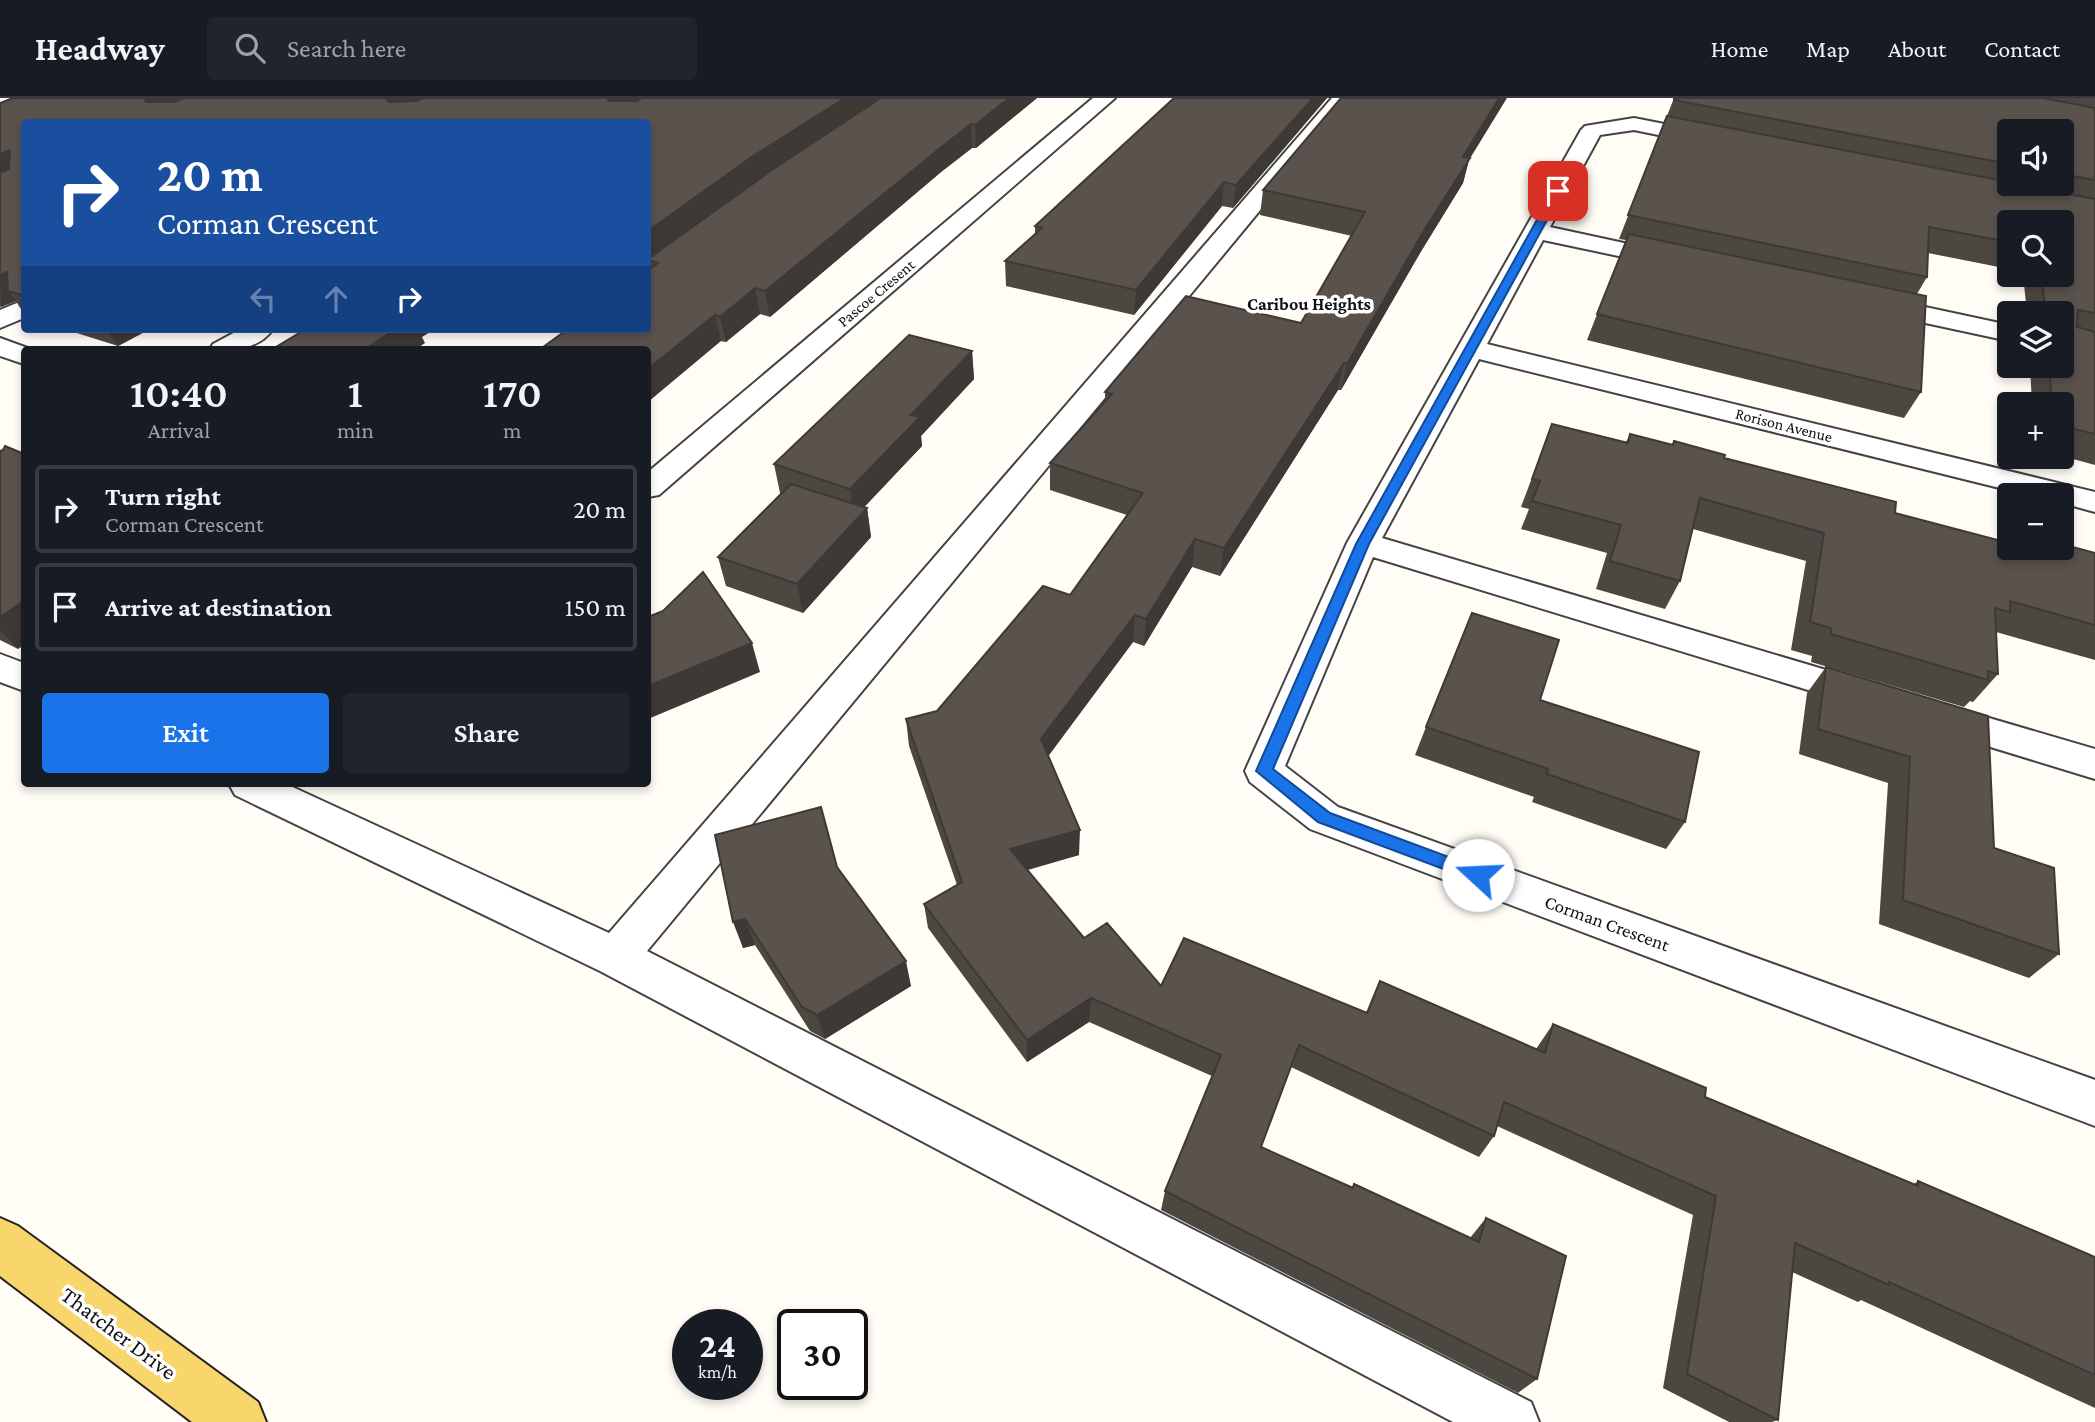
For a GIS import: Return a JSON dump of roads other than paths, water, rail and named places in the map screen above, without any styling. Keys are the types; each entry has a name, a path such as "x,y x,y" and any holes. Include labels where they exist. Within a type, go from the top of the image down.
{"main road":[{"name":"Thatcher Drive","path":"0,1244 238,1422"}],"street":[{"name":"Pascoe Cresent","path":"651,485 1105,98"},
{"path":"615,957 1343,98"},
{"name":"Corman Crescent","path":"1742,146 1634,124 1592,130 1363,544 1264,771 1324,818 2095,1103"},
{"path":"1536,231 1698,266"},
{"path":"1847,298 1997,330"},
{"path":"0,320 21,310"},
{"path":"230,346 253,333"},
{"path":"0,346 21,355"},
{"name":"Rorison Avenue","path":"1472,349 2095,502"},
{"path":"1363,544 2095,764"},
{"path":"0,667 21,677"},
{"path":"255,787 615,957 1511,1422"}],"district":[{"name":"Caribou Heights","path":"1309,304"}]}
